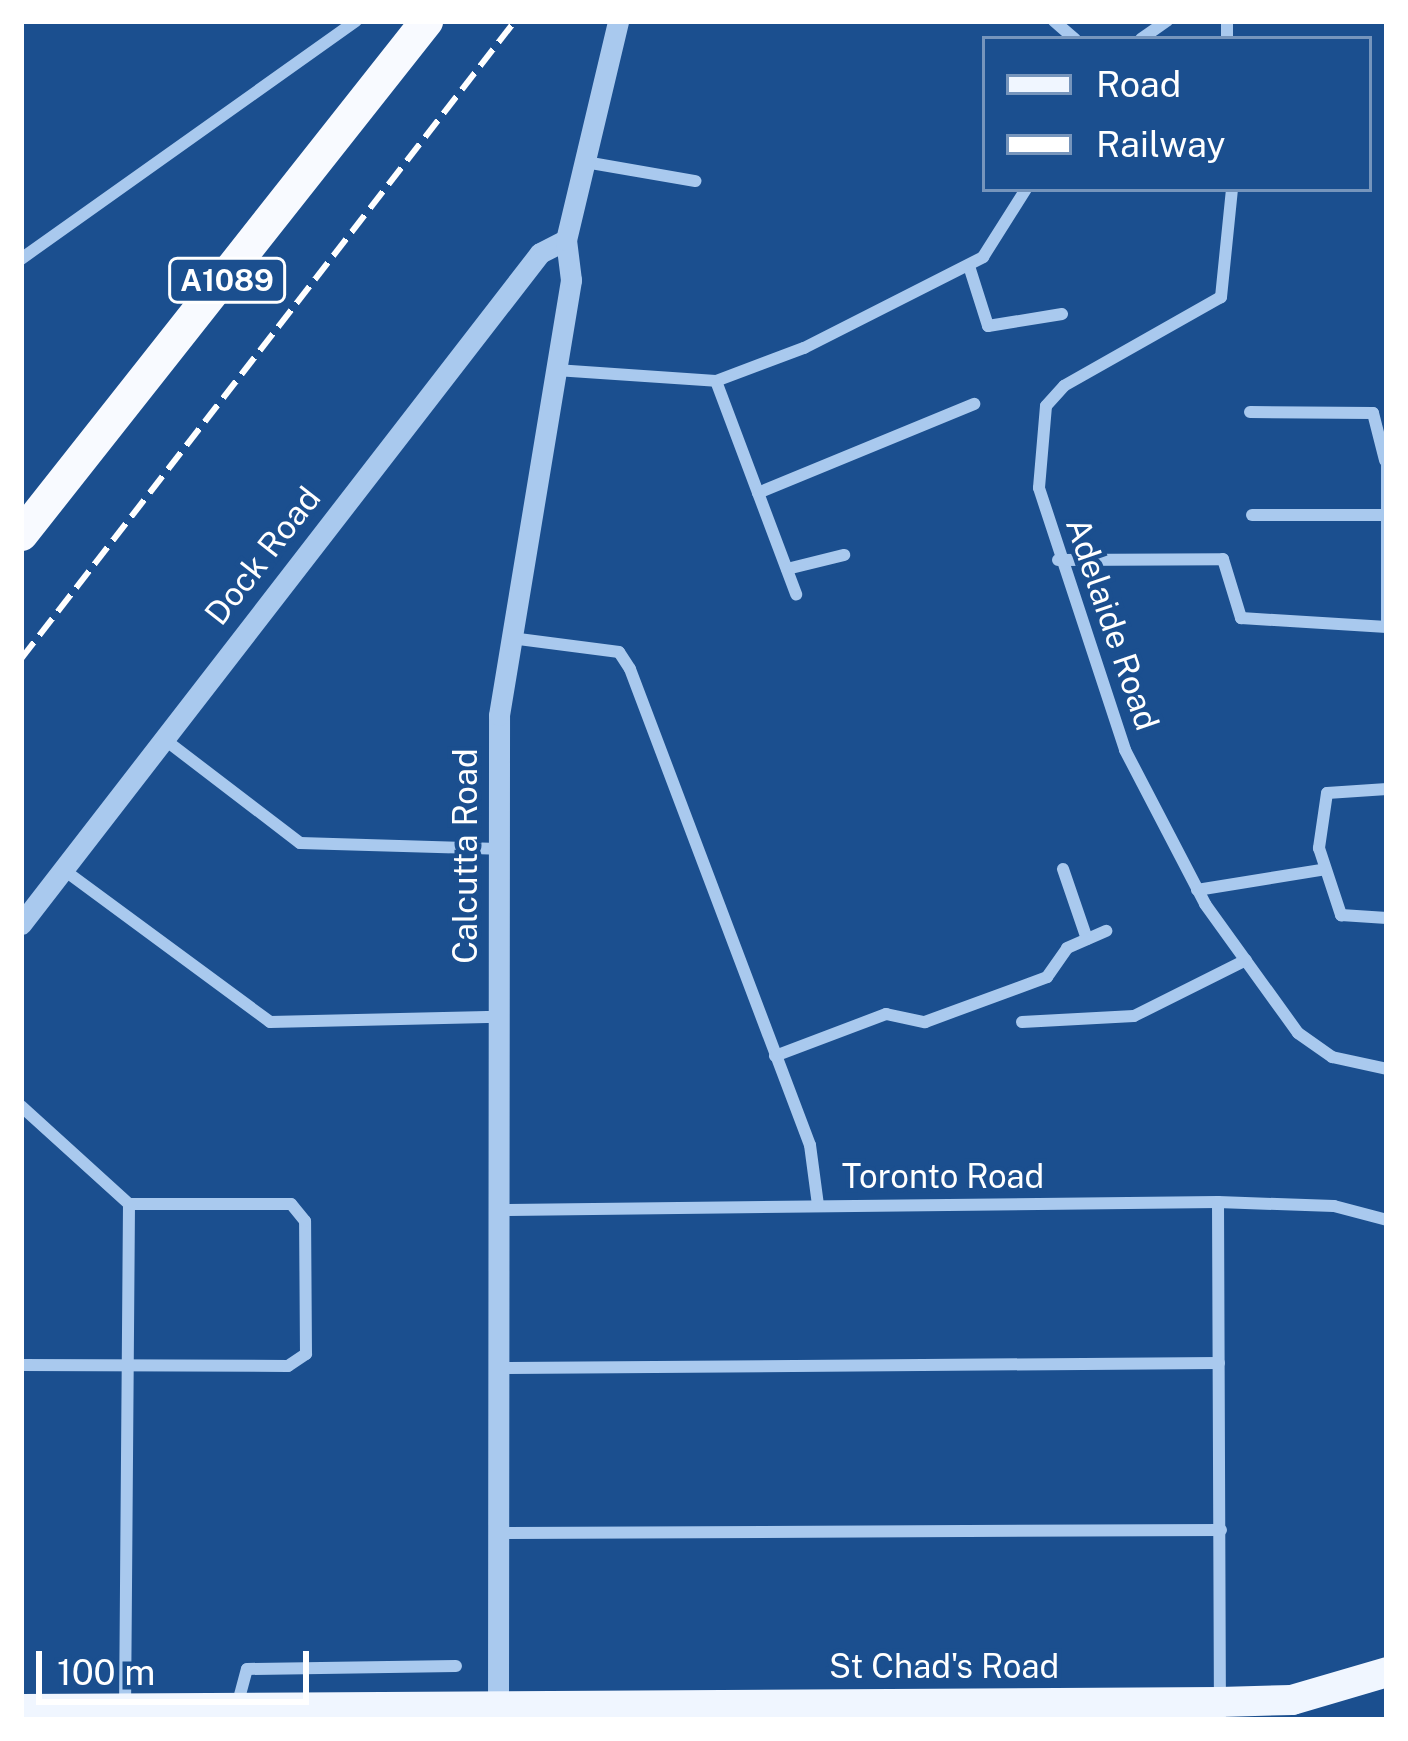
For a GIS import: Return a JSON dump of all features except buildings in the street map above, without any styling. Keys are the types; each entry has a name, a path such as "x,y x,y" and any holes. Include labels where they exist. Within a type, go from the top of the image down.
{"highway":[{"name":"A1089","path":"21,534 426,21"}],"main road":[{"name":"St Chad's Road","path":"21,1709 125,1714 237,1707 498,1712 1220,1711 1292,1700 1387,1672"}],"street":[{"path":"21,259 356,21"},
{"name":"Calcutta Road","path":"498,1712 498,849 511,638 571,280 566,240 591,163 618,21"},
{"path":"591,163 695,181"},
{"path":"556,370 716,381 969,266 1024,192"},
{"name":"Adelaide Road","path":"1232,192 1221,297 1046,406 1039,488 1058,560 1125,749 1197,890 1298,1033 1332,1057 1387,1069"},
{"name":"Dock Road","path":"21,924 540,253 566,240"},
{"path":"969,266 988,326 1062,314"},
{"path":"716,381 796,594"},
{"path":"758,493 974,404"},
{"path":"1058,560 1223,559 1241,619 1387,627 1386,460 1373,413 1250,412"},
{"path":"1252,515 1385,515"},
{"path":"787,569 844,555"},
{"path":"511,638 619,652 810,1145 818,1205"},
{"path":"164,739 300,843 498,849"},
{"path":"1387,789 1322,799 1322,870 1341,915 1387,918"},
{"path":"1063,868 1088,939"},
{"path":"64,870 270,1022 498,1017"},
{"path":"1197,890 1322,870"},
{"path":"775,1056 886,1014 925,1022 1047,976 1088,939 1106,931"},
{"path":"1022,1022 1134,1016 1246,960"},
{"path":"21,1106 129,1204 291,1204 305,1221 306,1354 288,1366 21,1365"},
{"path":"1218,1202 1220,1711"},
{"name":"Toronto Road","path":"497,1210 1218,1202 1387,1220"},
{"path":"125,1714 129,1204"},
{"path":"497,1368 1219,1363"},
{"path":"497,1533 1221,1530"},
{"path":"237,1707 247,1669 456,1666"}],"railway":[{"path":"21,659 515,21"}]}
